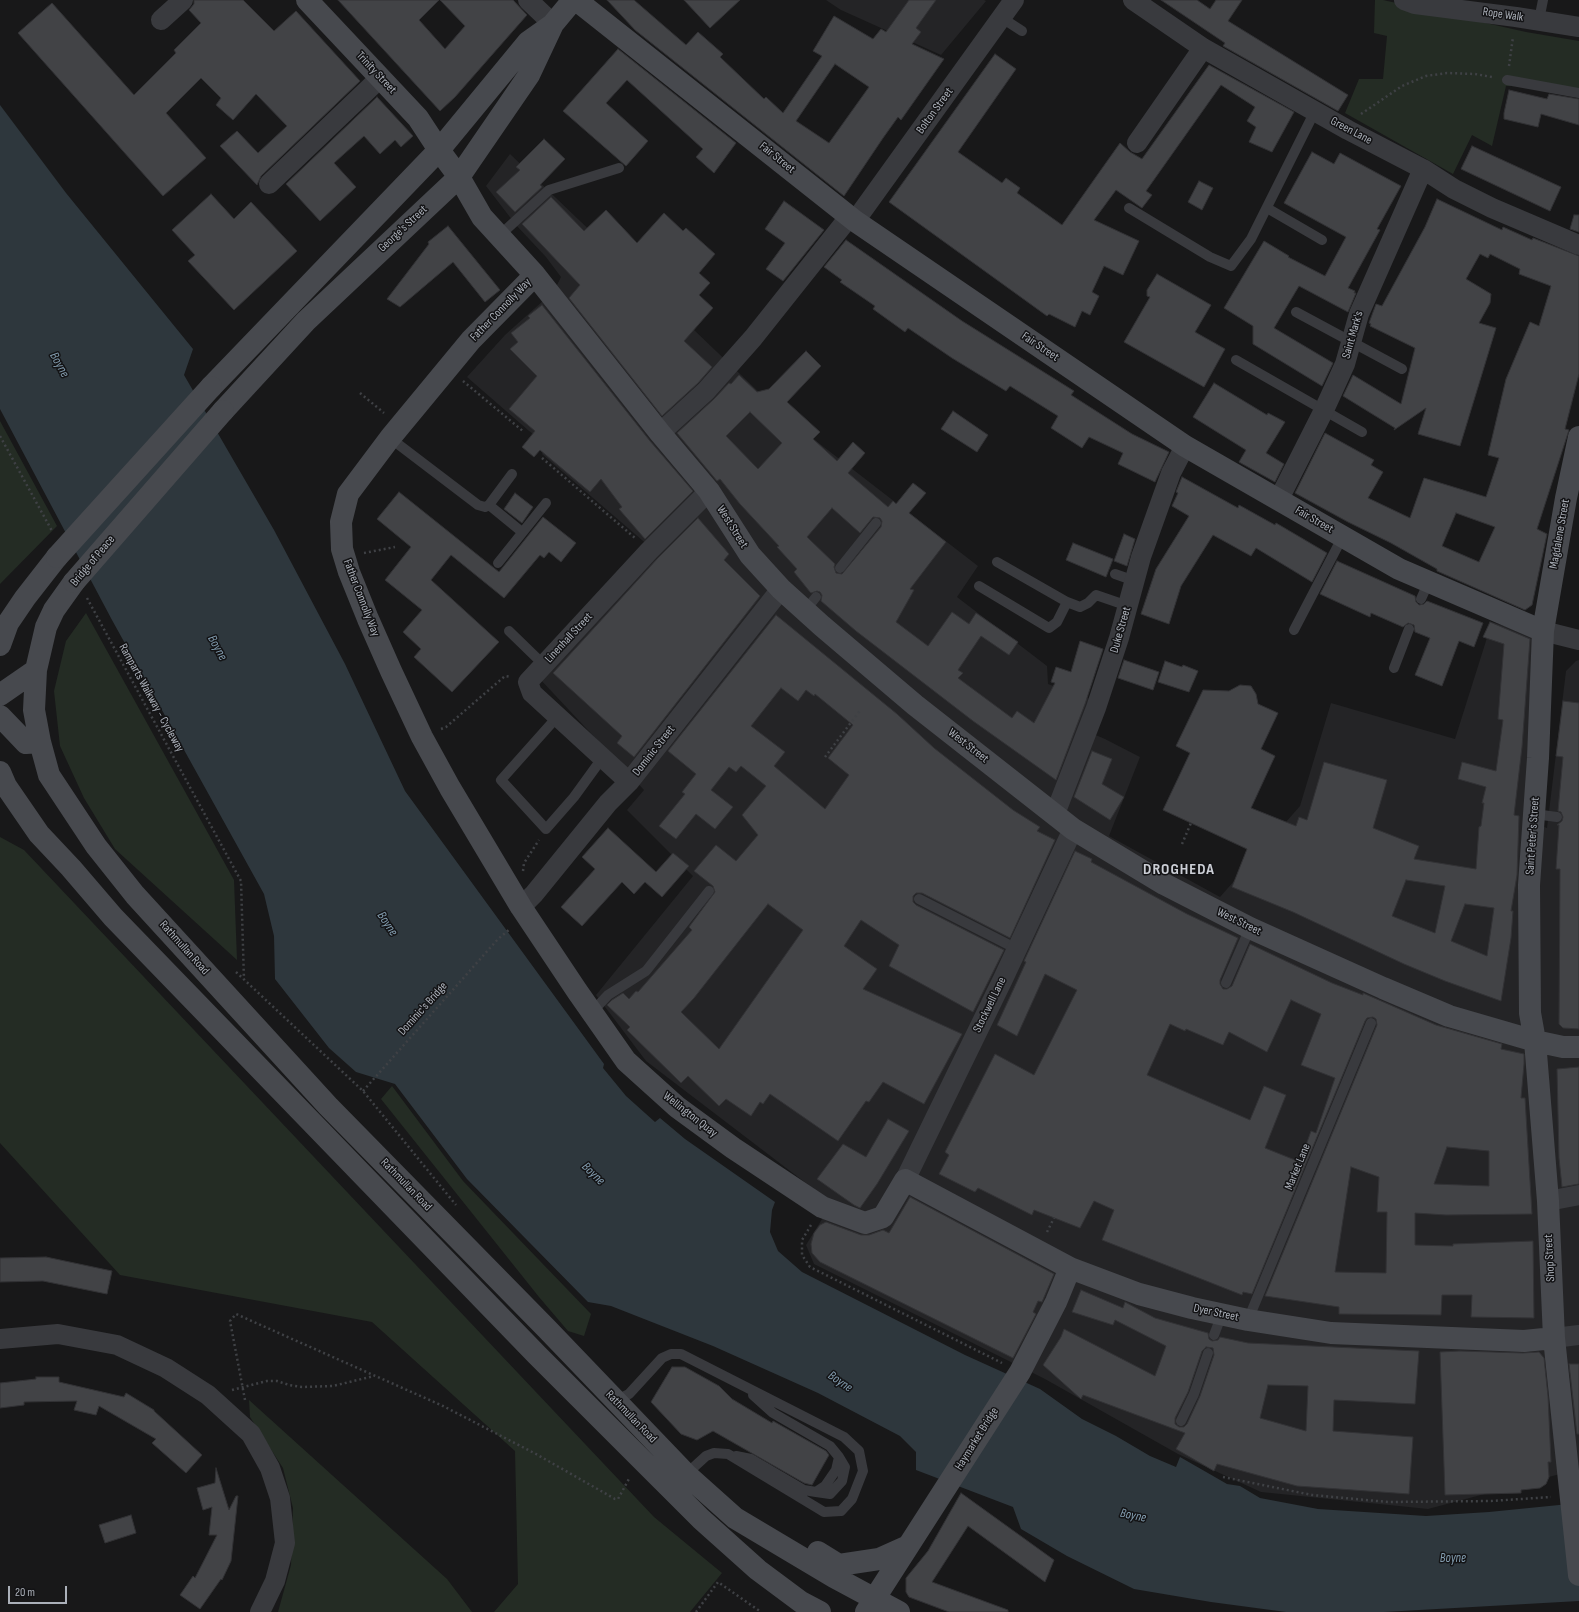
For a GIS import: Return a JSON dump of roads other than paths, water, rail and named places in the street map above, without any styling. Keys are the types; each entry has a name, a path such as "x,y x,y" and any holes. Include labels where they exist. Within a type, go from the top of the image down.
{"main road":[{"name":"Trinity Street","path":"307,0 418,118 439,150 460,177 482,218 499,236"},
{"name":"George's Street","path":"0,645 8,623 56,547 439,150 528,42 553,24 575,0"},
{"name":"Fair Street","path":"575,0 852,219 1184,446 1399,569 1425,590 1543,631"},
{"name":"George's Street","path":"222,411 306,321 460,177 529,76 553,24"},
{"name":"West Street","path":"499,236 535,275 660,433 710,491 750,555 781,589 811,604 915,705 1073,829 1164,884 1250,928 1383,988 1449,1016 1535,1041 1563,1047 1579,1047"},
{"name":"Father Connolly Way","path":"521,907 450,788 422,737 368,619 349,572 342,549 341,522 348,494 395,432 471,340 535,275"},
{"name":"Bridge of Peace","path":"40,742 34,710 36,670 46,627 54,610 80,589 222,411"},
{"name":"Magdalene Street","path":"1543,631 1566,498 1579,437"},
{"name":"Saint Peter's Street","path":"1535,1041 1530,1012 1529,884 1538,758 1543,631"},
{"path":"0,695 36,670"},
{"path":"0,716 26,742 40,742"},
{"name":"Rathmullan Road","path":"40,742 49,775 96,846 135,895 328,1106 688,1476 735,1518 870,1605 899,1612"},
{"name":"Rathmullan Road","path":"0,772 6,786 39,834 140,945 640,1460 701,1519 747,1560 809,1609"},
{"name":"Wellington Quay","path":"521,907 626,1061 677,1107 733,1148 822,1208 865,1223 883,1217 905,1180"},
{"name":"Shop Street","path":"1535,1041 1548,1201 1554,1338 1568,1485 1579,1575"},
{"name":"Dyer Street","path":"905,1180 1070,1268 1140,1294 1222,1314 1248,1320 1331,1333 1508,1341 1554,1338"},
{"name":"Haymarket Bridge","path":"870,1605 1018,1375 1032,1336 1056,1302 1070,1268"},
{"path":"735,1518 766,1522 839,1565 879,1559 908,1546"}],"street":[{"path":"161,20 183,0"},
{"path":"528,0 553,24"},
{"name":"Bolton Street","path":"660,433 706,391 753,338 852,219 1014,0"},
{"name":"Green Lane","path":"1133,0 1203,48 1348,130 1423,169 1454,189 1492,208 1579,245"},
{"name":"Rope Walk","path":"1404,0 1415,4 1579,26"},
{"path":"1137,143 1203,48"},
{"path":"269,184 380,78"},
{"name":"Saint Mark's","path":"1278,499 1324,410 1345,364 1359,314 1423,169"},
{"name":"Duke Street","path":"1055,814 1096,708 1128,606 1155,504 1184,446"},
{"name":"Linenhall Street","path":"558,716 532,693 528,682 649,550 710,491"},
{"name":"Dominic Street","path":"521,907 534,894 608,803 629,782 781,589"},
{"path":"1543,631 1579,640"},
{"path":"558,716 629,782"},
{"name":"Stockwell Lane","path":"905,1180 1017,949 1073,829"},
{"path":"1548,1201 1579,1195"},
{"path":"0,1339 58,1334 117,1345 166,1368 208,1395 251,1434 270,1468 280,1498 285,1543 275,1582 260,1612"},
{"path":"1554,1338 1579,1335"}],"lane":[{"path":"1539,20 1543,0"},
{"path":"1002,18 1022,32"},
{"path":"1507,80 1579,93"},
{"path":"1129,208 1210,257 1231,266 1251,239 1315,111"},
{"path":"499,236 549,190 619,168"},
{"path":"1267,208 1322,240"},
{"path":"1296,312 1402,369"},
{"path":"1236,360 1362,432"},
{"path":"395,432 478,505 485,507 489,504 512,474"},
{"path":"498,562 546,503"},
{"path":"489,504 522,532"},
{"path":"840,568 876,524"},
{"path":"1294,630 1343,536"},
{"path":"997,562 1067,602 1080,607 1088,604 1096,595 1128,606"},
{"path":"1115,574 1134,581"},
{"path":"979,586 1049,628 1057,622 1067,602"},
{"path":"1394,668 1409,629"},
{"path":"510,631 544,665"},
{"path":"558,716 500,780 546,828 574,797 603,757"},
{"path":"1534,814 1557,817"},
{"path":"592,1012 608,994 646,971 709,891"},
{"path":"919,899 1017,949"},
{"path":"1226,983 1250,928"},
{"name":"Market Lane","path":"1248,1320 1371,1023"},
{"path":"1214,1335 1222,1314"},
{"path":"1181,1421 1194,1394 1208,1353"},
{"path":"615,1401 629,1394 662,1358 671,1354 681,1354 844,1437 859,1451 863,1471 852,1498 841,1511 824,1512 728,1454"},
{"path":"688,1476 694,1467 706,1456 714,1453 728,1454 751,1460 804,1490 816,1492 825,1486 836,1470 839,1457 830,1446 773,1413 744,1387"}],"water":[{"name":"Boyne","path":"0,105 66,193 193,349 184,375 274,530 345,664 405,791 604,1064 603,1068 626,1096 655,1122 660,1118 685,1139 775,1202 772,1210 770,1232 778,1251 802,1272 965,1355 1040,1389 1082,1419 1116,1436 1150,1456 1176,1467 1180,1457 1227,1484 1240,1486 1260,1498 1318,1509 1426,1516 1489,1512 1579,1503 1579,1601 1384,1612 1286,1612 1211,1602 1134,1589 1067,1556 1021,1529 1013,1507 916,1470 916,1452 900,1436 818,1393 713,1346 611,1306 588,1302 467,1179 395,1084 356,1072 329,1048 275,979 274,936 264,894 112,620 0,409"}],"district":[{"name":"DROGHEDA","path":"1179,870"}]}
